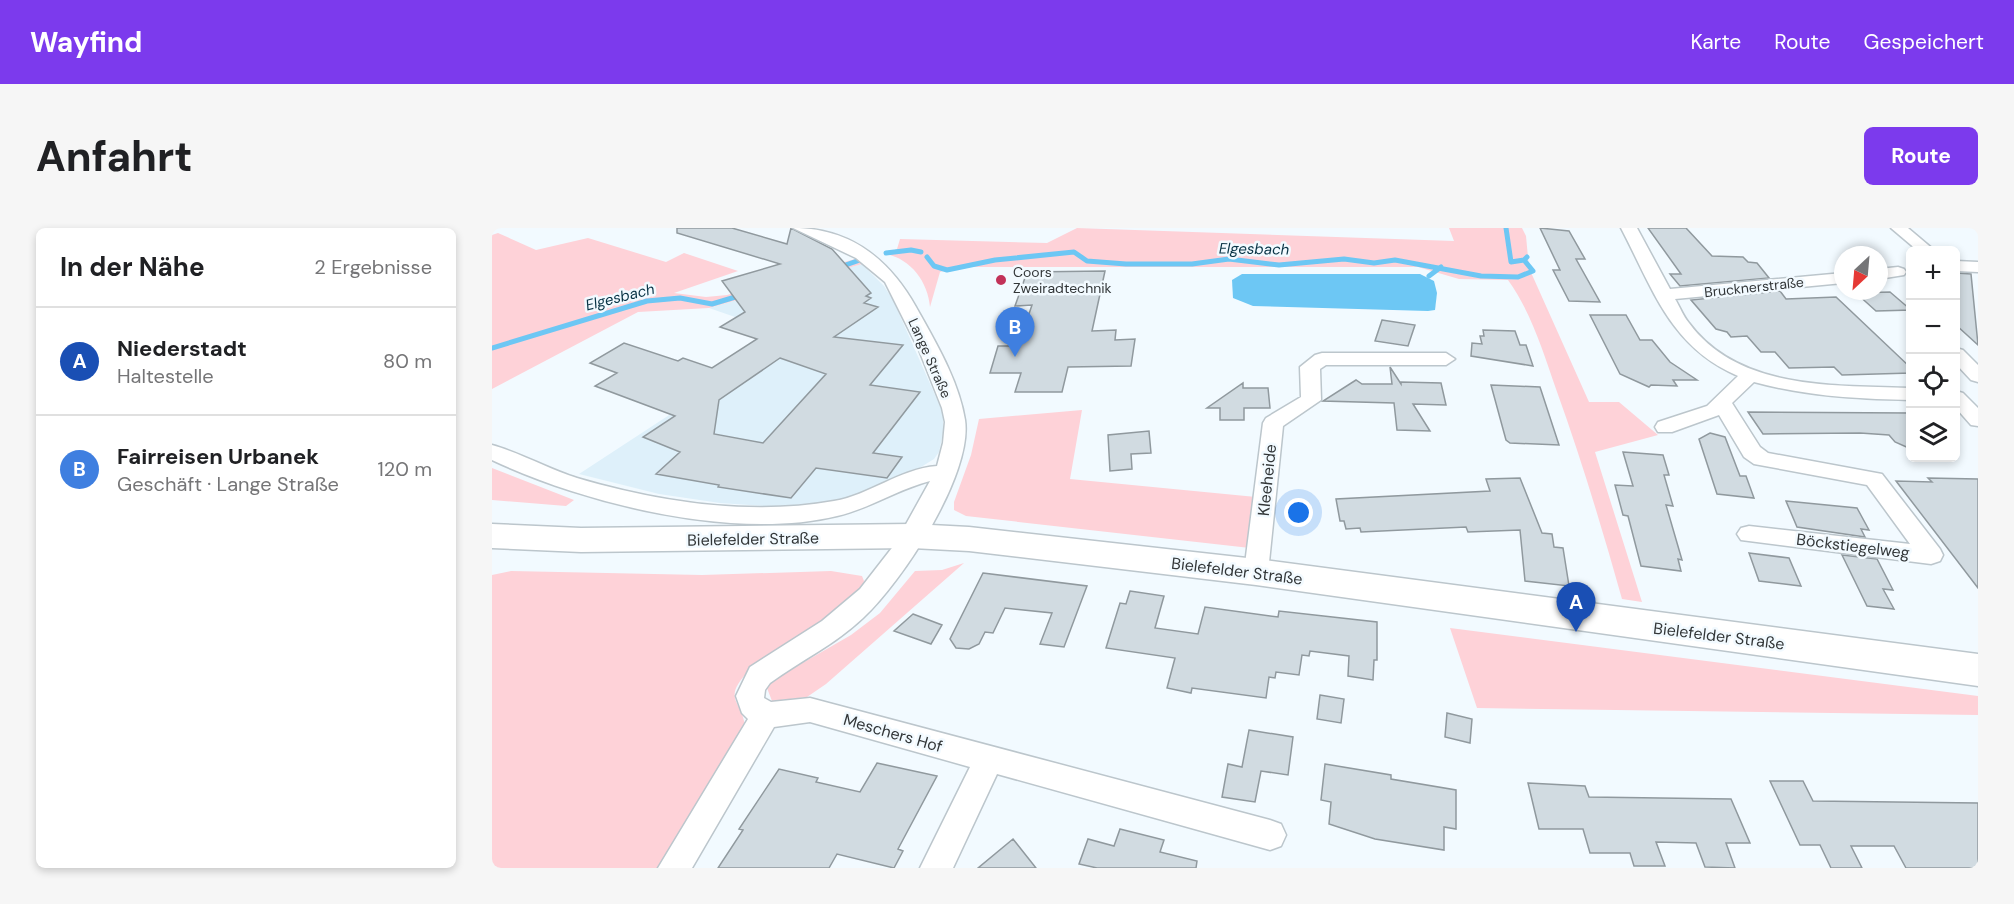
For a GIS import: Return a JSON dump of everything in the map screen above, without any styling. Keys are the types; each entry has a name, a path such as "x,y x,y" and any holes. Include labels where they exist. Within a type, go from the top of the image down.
{"main road":[{"name":"Bielefelder Straße","path":"492,536 581,540 912,536 969,539 1256,572 1978,670"}],"street":[{"name":"Lange Straße","path":"801,228 861,252 882,267 892,280 952,408 955,440 946,472 912,536"},
{"path":"1629,228 1681,326 1692,340 1724,362 1751,374 1786,385 1826,392 1906,394"},
{"path":"1899,228 1921,246"},
{"path":"1960,266 1978,267"},
{"path":"1888,273 1898,272"},
{"name":"Brucknerstraße","path":"1665,295 1834,279"},
{"path":"1960,358 1978,376"},
{"name":"Kleeheide","path":"1256,572 1273,423 1311,400 1310,367 1322,359 1446,359"},
{"path":"1665,427 1704,415 1722,403 1751,374"},
{"path":"1960,396 1978,394"},
{"path":"1960,400 1978,420"},
{"name":"Böckstiegelweg","path":"1722,403 1752,452 1762,459 1874,479 1931,555 1749,534"},
{"name":"Bielefelder Straße","path":"492,452 552,477 600,492 639,502 717,512 796,513 834,509 875,495 920,474 946,472"},
{"path":"674,868 766,715 755,709 750,700 751,687 760,675 854,611 883,579 912,536"},
{"name":"Meschers Hof","path":"766,715 810,710 1270,835"},
{"path":"936,868 989,760"}],"shaded area":[{"path":"1077,228 1454,241 1449,228 1522,228 1526,236 1529,268 1589,402 1619,402 1658,435 1595,452 1642,602 1622,599 1583,467 1536,332 1508,280 1459,279 1418,267 957,267 940,272 930,307 926,289 917,273 903,261 886,254 897,249 900,239 1047,243"},
{"path":"498,233 536,250 588,238 666,262 684,253 738,271 674,293 706,297 727,295 855,259 862,264 709,308 638,312 492,389 492,235"},
{"path":"862,264 884,286 893,300 943,413 943,433 939,452 934,459 913,472 836,503 777,507 720,503 659,494 579,474 790,336 709,308"},
{"path":"1082,410 1070,479 1256,497 1250,548 966,516 954,510 954,502 971,455 979,419"},
{"path":"492,468 574,500 566,506 492,500"},
{"path":"964,563 826,684 807,697 772,701 767,688 773,680 851,635 880,613 915,571 942,570"},
{"path":"511,571 702,575 831,571 862,576 864,581 859,591 848,603 797,640 752,668 742,679 736,688 735,695 742,713 745,731 661,868 492,868 492,575"},
{"path":"1450,628 1978,696 1978,715 1477,708"}],"water":[{"path":"1242,274 1420,274 1434,281 1437,293 1435,310 1253,306 1233,298 1232,280"}],"building":[{"path":"677,228 732,228 787,244 791,228 832,249 871,293 866,296 871,298 864,303 878,307 834,337 903,345 870,385 920,392 873,453 902,457 887,478 816,468 791,498 718,487 719,485 656,474 680,452 643,437 675,416 595,386 617,373 590,363 624,343 678,361 683,358 712,368 757,339 720,327 745,312 722,281 780,264 677,233","holes":["780,358 826,374 763,443 714,434 719,400"]},
{"path":"1540,228 1569,231 1585,259 1576,259 1600,302 1569,301 1553,270 1560,270"},
{"path":"1648,228 1686,228 1712,256 1743,257 1748,262 1757,263 1769,278 1680,286 1670,274 1681,274"},
{"path":"1105,271 1092,331 1116,330 1115,340 1135,339 1131,366 1068,367 1062,392 1015,392 1021,373 990,373 998,346 1018,346 1032,305 1015,306 1027,272"},
{"path":"1960,273 1971,274 1978,345 1960,329"},
{"path":"1780,291 1786,299 1834,297 1834,300 1839,300 1906,363 1906,373 1842,375 1834,367 1789,368 1775,352 1761,352 1747,336 1731,337 1727,332 1716,329 1691,300"},
{"path":"1888,292 1906,306 1906,310 1876,311 1864,300 1888,300"},
{"path":"1590,315 1626,315 1640,340 1652,340 1670,362 1697,380 1673,380 1677,386 1651,385 1649,387 1620,374"},
{"path":"1382,320 1415,325 1408,346 1375,341"},
{"path":"1483,330 1515,331 1520,345 1526,345 1533,366 1471,356 1472,343 1482,344 1480,336 1484,336"},
{"path":"1390,367 1401,384 1401,382 1441,383 1446,405 1413,404 1430,431 1397,430 1394,403 1323,401 1356,380 1362,384 1392,384"},
{"path":"1243,383 1243,388 1268,388 1270,408 1244,408 1244,420 1220,420 1220,408 1207,408"},
{"path":"1491,385 1540,387 1559,445 1510,443 1506,440"},
{"path":"1748,412 1906,413 1906,447 1895,442 1889,435 1763,434"},
{"path":"1149,431 1151,453 1131,454 1132,469 1110,471 1108,435"},
{"path":"1710,433 1725,437 1740,476 1746,476 1754,498 1717,494 1699,439"},
{"path":"1623,452 1663,455 1669,475 1664,475 1673,506 1666,505 1682,560 1678,559 1681,571 1641,566 1628,516 1623,515 1615,485 1633,486"},
{"path":"1520,478 1542,533 1552,534 1554,547 1563,548 1569,586 1525,581 1520,530 1468,532 1466,527 1361,532 1360,528 1346,529 1344,521 1340,521 1336,499 1490,491 1486,479"},
{"path":"1928,478 1978,479 1978,588 1896,481 1932,482"},
{"path":"1786,501 1857,508 1869,530 1861,529 1865,537 1797,527"},
{"path":"1749,553 1789,558 1801,586 1759,581"},
{"path":"1842,555 1877,559 1893,590 1883,589 1894,609 1867,606"},
{"path":"983,573 1087,586 1064,647 1040,644 1052,613 1005,608 993,633 985,632 979,644 969,649 956,648 950,639"},
{"path":"1130,591 1164,596 1155,628 1198,634 1205,607 1278,617 1279,611 1377,622 1377,660 1374,660 1373,680 1348,676 1349,656 1310,651 1309,656 1302,655 1299,675 1276,672 1275,678 1269,677 1266,698 1192,688 1191,693 1167,688 1175,658 1106,648 1120,603 1126,604"},
{"path":"913,614 942,625 931,644 894,631"},
{"path":"1320,695 1344,699 1341,723 1317,719"},
{"path":"1447,713 1472,719 1470,743 1445,737"},
{"path":"1249,730 1293,737 1288,775 1261,771 1255,802 1222,797 1228,764 1242,767"},
{"path":"877,763 937,776 898,849 903,851 894,868 837,854 829,868 718,868 743,830 739,829 779,769 818,778 816,782 860,792"},
{"path":"1325,764 1391,775 1391,779 1456,790 1456,829 1444,827 1444,850 1375,839 1329,824 1331,802 1321,800"},
{"path":"1770,781 1803,781 1813,801 1978,803 1978,868 1906,868 1894,846 1851,846 1862,868 1831,868 1820,845 1800,845"},
{"path":"1528,783 1585,786 1589,797 1731,799 1750,843 1726,843 1735,868 1705,867 1696,843 1656,842 1665,866 1634,866 1630,853 1590,853 1583,829 1539,829"},
{"path":"1120,829 1164,840 1160,852 1197,861 1196,868 1097,868 1079,864 1088,839 1114,846"},
{"path":"1013,839 1036,868 978,868"}],"waterway":[{"path":"1506,228 1511,262 1524,260"},
{"name":"Elgesbach","path":"886,253 911,250 921,252"},
{"name":"Elgesbach","path":"927,257 934,266 947,270 995,260 1074,252 1087,261 1126,264 1192,264 1229,259 1279,265 1344,259 1374,263 1395,260 1439,268"},
{"name":"Elgesbach","path":"1524,260 1527,257"},
{"name":"Elgesbach","path":"837,268 860,260"},
{"name":"Elgesbach","path":"1439,268 1481,276 1518,277 1533,271 1524,260"},
{"path":"1429,276 1439,268"},
{"name":"Elgesbach","path":"492,348 647,301 680,298 712,304 742,295"}],"place":[{"name":"Coors Zweiradtechnik","path":"1001,280"},
{"name":"Fairreisen Urbanek","path":"1015,357"},
{"name":"Niederstadt","path":"1576,632"}]}
